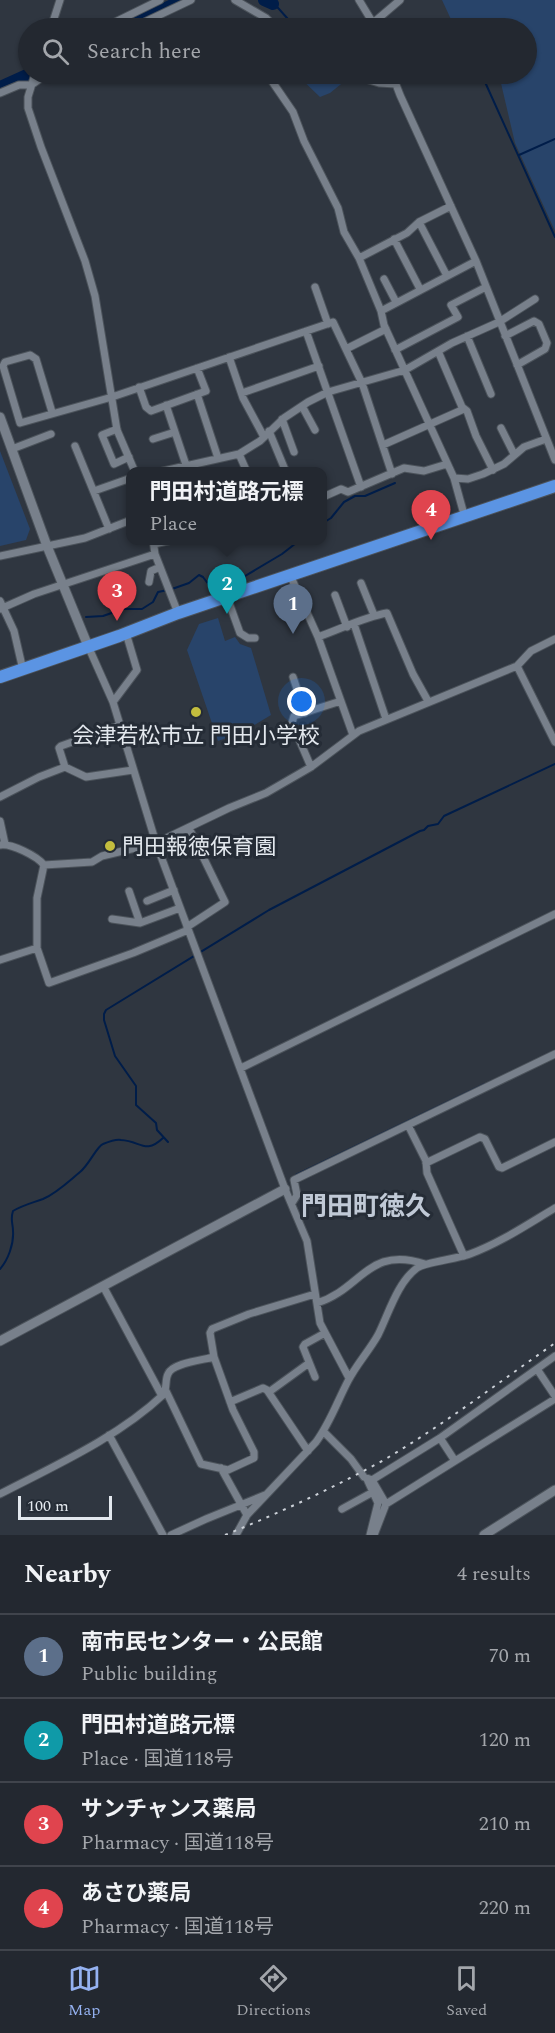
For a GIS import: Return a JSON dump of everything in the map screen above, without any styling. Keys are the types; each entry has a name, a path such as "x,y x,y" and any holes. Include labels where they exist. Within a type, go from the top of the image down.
{"highway":[{"path":"0,677 178,613 555,486"}],"street":[{"path":"54,18 60,0"},
{"path":"123,18 160,0"},
{"path":"153,18 191,0"},
{"path":"359,0 369,18"},
{"path":"382,18 400,0"},
{"path":"238,1 266,18"},
{"path":"274,84 293,112 304,141 338,208 344,232 359,258 395,350 454,478 465,518"},
{"path":"396,84 476,261 555,460"},
{"path":"0,93 19,85 31,85 28,108 82,252 95,296 117,429 133,467"},
{"path":"359,258 407,233 419,222 451,206"},
{"path":"419,222 447,276"},
{"path":"394,239 420,289"},
{"path":"381,311 476,261"},
{"path":"384,279 396,302"},
{"path":"315,287 328,324"},
{"path":"395,350 458,317 451,304 486,288"},
{"path":"177,467 239,454 267,434 282,419 328,392 405,370 467,336 500,322 535,299"},
{"path":"505,336 534,321 539,324 547,343 545,349 517,365"},
{"path":"52,412 36,359 30,355 5,362 3,366 20,423 52,412 112,397 333,322 362,383 392,474"},
{"path":"346,349 386,329"},
{"path":"306,331 361,487"},
{"path":"467,336 491,394"},
{"path":"438,351 493,470"},
{"path":"229,357 242,393 284,467"},
{"path":"242,393 319,366"},
{"path":"139,387 148,410 206,392 197,368"},
{"path":"197,394 218,458"},
{"path":"166,405 186,465"},
{"path":"302,406 315,430"},
{"path":"384,445 464,409"},
{"path":"0,417 47,546 113,702 156,843 285,1189 307,1241 320,1323 349,1378"},
{"path":"282,419 294,452"},
{"path":"501,428 514,454"},
{"path":"117,429 102,435 114,464 129,457"},
{"path":"153,439 175,432"},
{"path":"12,449 51,434"},
{"path":"454,478 468,479 493,470 524,447 546,439"},
{"path":"75,446 109,529"},
{"path":"239,454 245,467"},
{"path":"327,495 341,489 348,492 404,468 424,471 447,464"},
{"path":"94,491 126,480"},
{"path":"0,556 85,538 126,522"},
{"path":"154,545 178,613"},
{"path":"23,670 14,631 1,606 155,554"},
{"path":"149,582 151,571 160,567"},
{"path":"290,575 318,637 352,735"},
{"path":"361,583 374,615"},
{"path":"335,595 350,626 386,718"},
{"path":"228,597 240,633 248,638 255,638"},
{"path":"318,637 374,615 387,613 413,674 428,701"},
{"path":"113,702 137,670 126,633"},
{"path":"44,866 92,862 102,856 156,843 229,808 260,796 311,766 352,735 386,718 517,666 531,651 555,639"},
{"path":"517,666 555,742"},
{"path":"293,676 305,713"},
{"path":"311,766 292,723 294,716 341,701"},
{"path":"65,767 59,748 61,746 120,725"},
{"path":"0,797 39,777 65,767 86,777 133,770"},
{"path":"0,821 2,844 31,855 40,860 44,866 37,898 37,948 49,983 133,953 187,928 225,902 189,828"},
{"path":"147,901 174,890"},
{"path":"129,891 140,923"},
{"path":"112,919 140,923 180,908"},
{"path":"241,1068 555,914"},
{"path":"0,960 37,948"},
{"path":"292,1203 297,1195 294,1180 555,1054"},
{"path":"408,1125 464,1256"},
{"path":"426,1163 480,1137 485,1139 499,1167 502,1168 555,1142"},
{"path":"0,1341 285,1189"},
{"path":"317,1303 334,1295 377,1263 400,1259 424,1264 464,1256 504,1238 555,1208"},
{"path":"246,1534 237,1533 247,1515 324,1431 349,1378 376,1338 403,1284 415,1270 424,1264"},
{"path":"103,1286 200,1462 231,1469 255,1456 230,1402 214,1357 210,1333 212,1329 249,1314 315,1294"},
{"path":"315,1377 303,1347 325,1333"},
{"path":"370,1480 440,1438 555,1356"},
{"path":"0,1494 109,1435 164,1393 171,1369 181,1364 214,1357"},
{"path":"269,1392 309,1363"},
{"path":"372,1535 386,1504 555,1397 537,1369"},
{"path":"230,1402 263,1388 269,1392 308,1451"},
{"path":"324,1431 345,1452 364,1477 370,1480 386,1504"},
{"path":"109,1435 164,1535"},
{"path":"440,1438 456,1461"},
{"path":"221,1468 247,1515"},
{"path":"370,1480 378,1505 372,1535"},
{"path":"485,1534 555,1490"},
{"path":"342,1509 373,1492"},
{"path":"171,1535 266,1495"}],"shaded area":[{"path":"442,0 555,0 555,231 515,143 501,84 537,84 537,18 450,18"},
{"path":"306,84 341,84 330,93 320,97"},
{"path":"0,451 30,529 26,540 0,546"},
{"path":"218,618 225,641 235,637 240,644 251,648 271,715 243,732 218,741 187,650 199,624"}],"waterway":[{"path":"144,18 183,0"},
{"path":"264,0 273,4"},
{"path":"271,0 287,18"},
{"path":"0,87 18,79"},
{"path":"486,84 555,237"},
{"path":"519,155 555,139"},
{"path":"327,520 344,502 395,483"},
{"path":"240,579 294,545"},
{"path":"172,589 189,583 199,575 212,589 219,587"},
{"path":"86,617 103,616 123,609 142,609 153,602 158,592 168,590"},
{"path":"168,1142 157,1130 156,1123 136,1105 136,1086 115,1056 104,1020 106,1010 269,910 428,826 438,824 444,816 555,764"},
{"path":"296,1175 485,1084"},
{"path":"0,1269 10,1252 13,1236 13,1211 43,1199 58,1190 83,1169 103,1144 119,1140 152,1146 163,1138"}],"railway":[{"path":"225,1535 305,1500 382,1461 448,1419 555,1343"}],"place":[{"name":"あさひ薬局","path":"431,540"},
{"name":"門田村道路元標","path":"227,614"},
{"name":"サンチャンス薬局","path":"117,621"},
{"name":"南市民センター・公民館","path":"293,634"},
{"name":"会津若松市立 門田小学校","path":"196,712"},
{"name":"門田報徳保育園","path":"110,846"}],"district":[{"name":"門田町徳久","path":"366,1206"}]}
